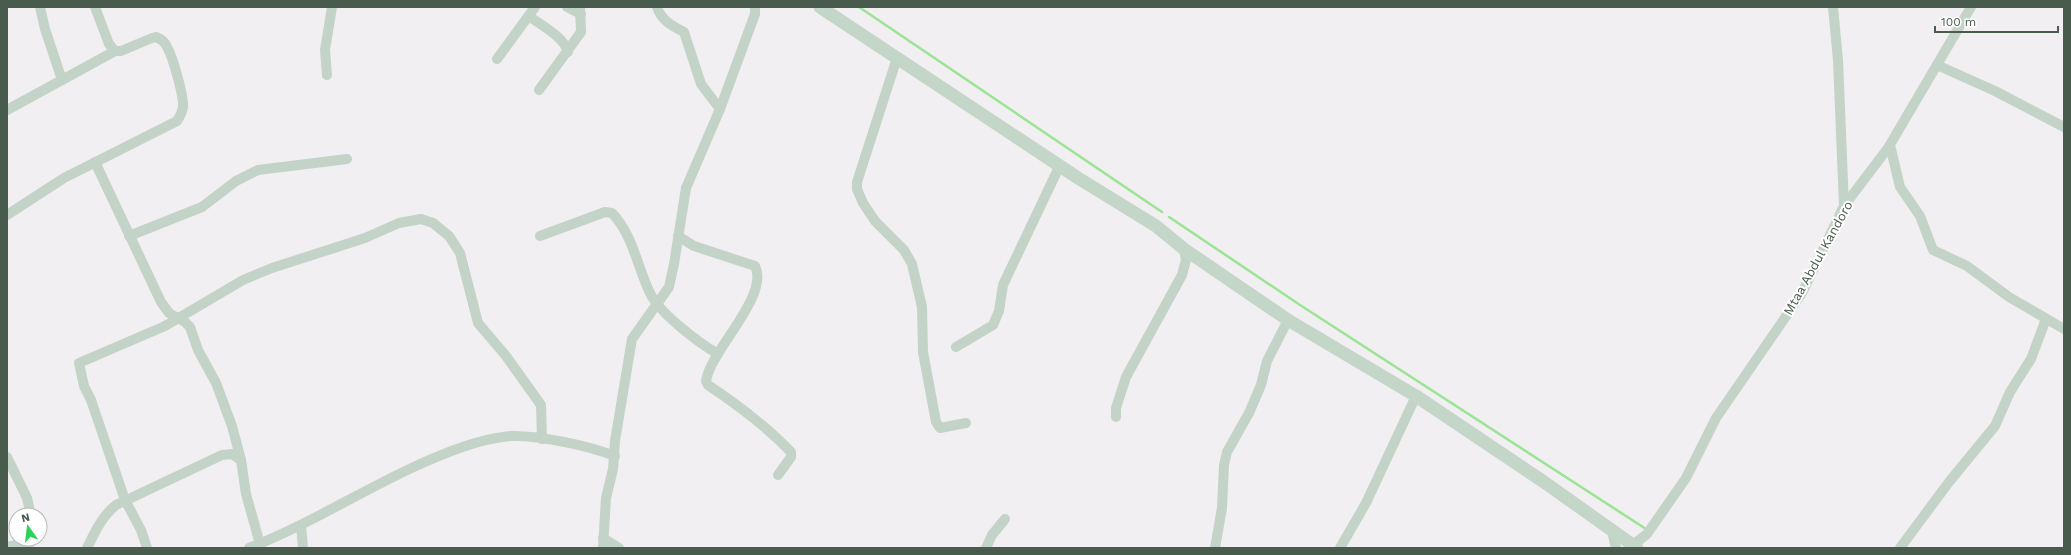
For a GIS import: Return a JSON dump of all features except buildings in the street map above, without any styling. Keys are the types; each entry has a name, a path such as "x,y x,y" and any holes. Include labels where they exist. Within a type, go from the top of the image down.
{"main road":[{"path":"820,7 1060,165 1156,226 1184,249 1288,320 1416,396 1635,547"}],"street":[{"path":"40,7 45,28 62,80"},
{"path":"94,7 109,44 115,51"},
{"path":"327,74 325,50 332,7"},
{"path":"539,90 582,32 580,10 566,7"},
{"path":"657,7 659,14 671,26 684,32 701,84 720,109"},
{"path":"619,548 603,543 606,498 615,456 615,441 632,339 657,306 669,287 686,188 720,109 755,14 755,7"},
{"path":"1833,7 1838,60 1844,206"},
{"name":"Mtaa Abdul Kandoro","path":"1635,547 1647,534 1686,478 1716,418 1802,293 1844,206 1890,145 1971,7"},
{"path":"497,60 532,11 559,38 566,46 568,52"},
{"path":"7,110 115,51 121,51 156,37 162,40 167,47 174,64 183,105 182,114 177,121 95,162 33,197 7,215"},
{"path":"897,58 887,84 857,182 857,189 863,204 875,221 904,250 912,264 922,307 924,352 936,422 940,428 966,423"},
{"path":"1937,65 1995,91 2064,127"},
{"path":"1890,145 1900,187 1920,216 1933,250 1967,266 2009,297 2064,329"},
{"path":"129,236 202,207 236,181 258,170 347,159"},
{"path":"95,162 161,302 169,313 180,318 190,327 198,350 216,383 232,426 241,460 246,494 260,544"},
{"path":"956,347 993,325 999,311 1003,285 1060,165"},
{"path":"540,236 605,212 612,213 627,233 657,306 708,348 718,354"},
{"path":"147,548 141,530 125,500 91,400 84,386 79,363 165,326 243,280 272,268 365,238 399,223 421,219 434,223 449,236 460,253 478,323 506,356 541,405 542,439"},
{"path":"678,236 694,246 755,266 758,271 753,294 741,318 718,354 707,376 708,385 740,406 792,452 791,457 778,474"},
{"path":"1116,416 1116,408 1126,377 1182,275 1186,260 1184,249"},
{"path":"165,326 169,313"},
{"path":"1900,548 1949,482 1995,426 2010,392 2031,359 2046,319"},
{"path":"1215,548 1222,508 1224,465 1227,452 1249,413 1261,385 1268,361 1288,320"},
{"path":"1340,548 1366,503 1416,396"},
{"path":"249,548 301,525 385,480 448,452 480,442 511,436 542,439 593,447 615,456"},
{"path":"593,447 615,441"},
{"path":"87,548 99,524 108,511 125,500 222,455 232,454 241,460"},
{"path":"7,457 29,507"},
{"path":"986,548 992,535 1005,520"},
{"path":"301,525 303,548"},
{"path":"1612,531 1616,548"}],"waterway":[{"path":"859,7 1162,212"},
{"path":"1169,217 1300,305 1646,529"}]}
